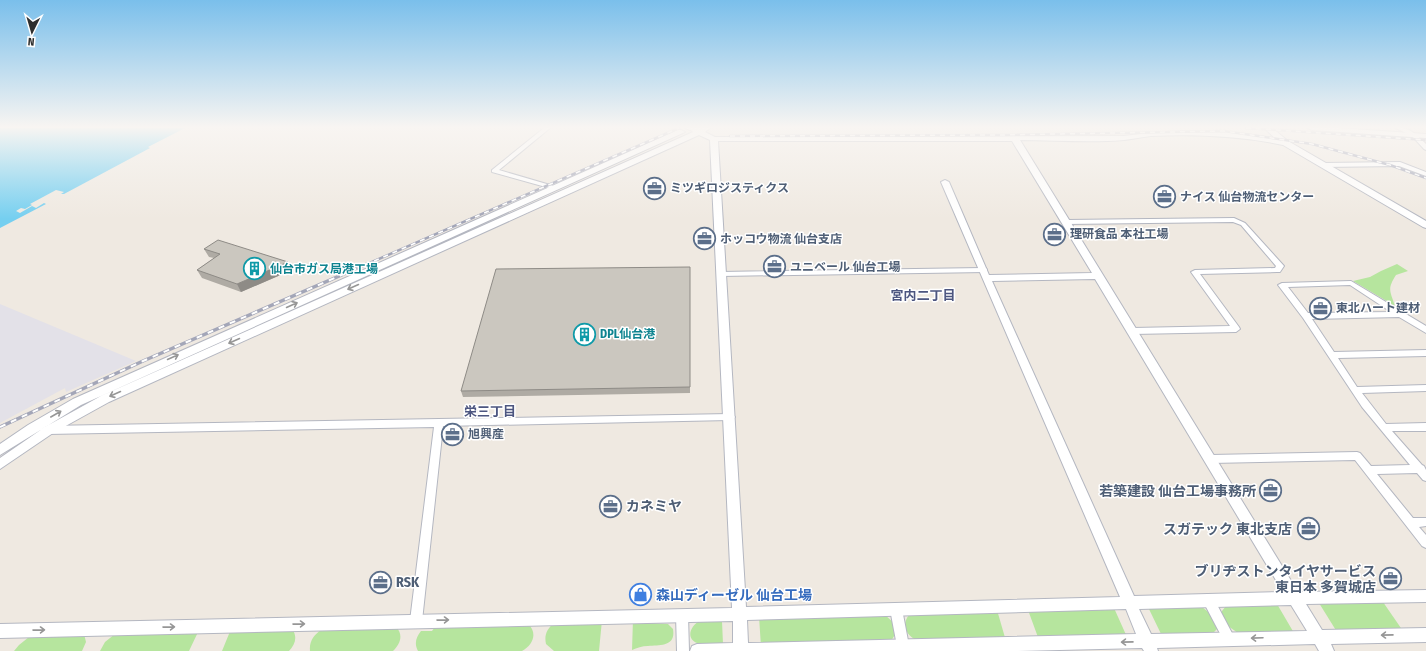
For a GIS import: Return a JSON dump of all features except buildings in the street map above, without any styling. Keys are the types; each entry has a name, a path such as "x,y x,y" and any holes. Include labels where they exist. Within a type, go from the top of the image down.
{"street":[{"path":"509,158 494,171 555,188"},
{"path":"0,450 32,428 77,402 425,251 555,188 624,158"},
{"path":"0,464 49,430 105,398 628,158"},
{"path":"715,158 730,417 741,650"},
{"path":"1027,158 1100,276 1327,651"},
{"path":"1312,158 1426,226"},
{"path":"1323,165 1400,164 1426,174"},
{"path":"945,182 1149,646"},
{"path":"1066,222 1234,220 1243,224 1280,266 1277,270 1195,272 1236,329 1133,331"},
{"path":"721,274 985,274 1100,276"},
{"path":"1426,330 1351,283 1282,285 1306,316 1355,390 1384,428 1422,469 1426,477"},
{"path":"1306,316 1402,314"},
{"path":"1417,354 1426,360"},
{"path":"1332,355 1426,354"},
{"path":"1355,390 1426,388"},
{"path":"32,428 49,430 730,417"},
{"path":"416,621 439,423"},
{"path":"1384,428 1426,427"},
{"path":"1211,459 1357,456 1426,543"},
{"path":"1368,470 1422,469"},
{"path":"1410,523 1426,522"},
{"path":"0,631 740,614 1209,600 1426,596"},
{"path":"1209,600 1229,639"},
{"path":"896,609 903,646"},
{"path":"682,615 683,651"},
{"path":"696,651 903,646 1149,646 1229,639 1426,634"}],"shaded area":[{"path":"0,304 136,361 66,392 65,388 0,423"}],"green space":[{"path":"1397,264 1408,271 1396,275 1391,284 1390,290 1395,306 1353,281 1370,277"},
{"path":"1383,602 1403,631 1337,632 1319,603"},
{"path":"1277,604 1294,633 1238,633 1228,626 1222,615 1222,611 1226,606"},
{"path":"1148,607 1202,607 1212,615 1217,625 1217,629 1211,635 1162,636"},
{"path":"1114,608 1127,637 1039,640 1028,610"},
{"path":"997,610 1006,641 916,640 907,633 905,626 905,622 909,615"},
{"path":"885,615 894,623 896,633 891,641 761,647 759,616"},
{"path":"633,619 647,623 668,624 673,629 672,639 666,644 644,646 632,650"},
{"path":"602,620 599,651 554,651 546,644 545,638 547,632 554,623"},
{"path":"700,621 722,621 723,644 710,645 693,641 690,635 692,628"},
{"path":"437,624 528,624 533,631 533,639 529,646 522,651 418,651 416,643 419,633 421,631 432,631"},
{"path":"396,627 400,633 400,639 398,645 393,651 310,651 310,644 313,638 322,629"},
{"path":"231,629 292,629 295,635 295,641 289,651 222,651"},
{"path":"199,630 189,651 100,651 105,642 115,634"},
{"path":"84,634 86,642 82,651 14,651 29,637"}],"water":[{"path":"0,158 131,158 64,194 61,194 64,192 56,190 30,204 32,205 25,209 21,208 16,211 20,213 32,206 36,208 44,203 46,204 0,228"}],"railway":[{"path":"365,265 609,158"},
{"path":"1365,158 1390,165 1426,178"},
{"path":"0,427 143,361 367,264"}],"place":[{"name":"ミツギロジスティクス","path":"655,188"},
{"name":"ナイス 仙台物流センター","path":"1164,197"},
{"name":"理研食品 本社工場","path":"1054,234"},
{"name":"ホッコウ物流 仙台支店","path":"704,239"},
{"name":"ユニベール 仙台工場","path":"775,267"},
{"name":"仙台市ガス局港工場","path":"254,269"},
{"name":"東北ハート建材","path":"1320,308"},
{"name":"DPL仙台港","path":"585,334"},
{"name":"旭興産","path":"453,434"},
{"name":"若築建設 仙台工場事務所","path":"1271,491"},
{"name":"カネミヤ","path":"611,506"},
{"name":"スガテック 東北支店","path":"1308,529"},
{"name":"ブリヂストンタイヤサービス 東日本 多賀城店","path":"1391,579"},
{"name":"RSK","path":"380,582"},
{"name":"森山ディーゼル 仙台工場","path":"641,595"}],"district":[{"name":"宮内二丁目","path":"923,295"},
{"name":"栄三丁目","path":"490,411"}]}
